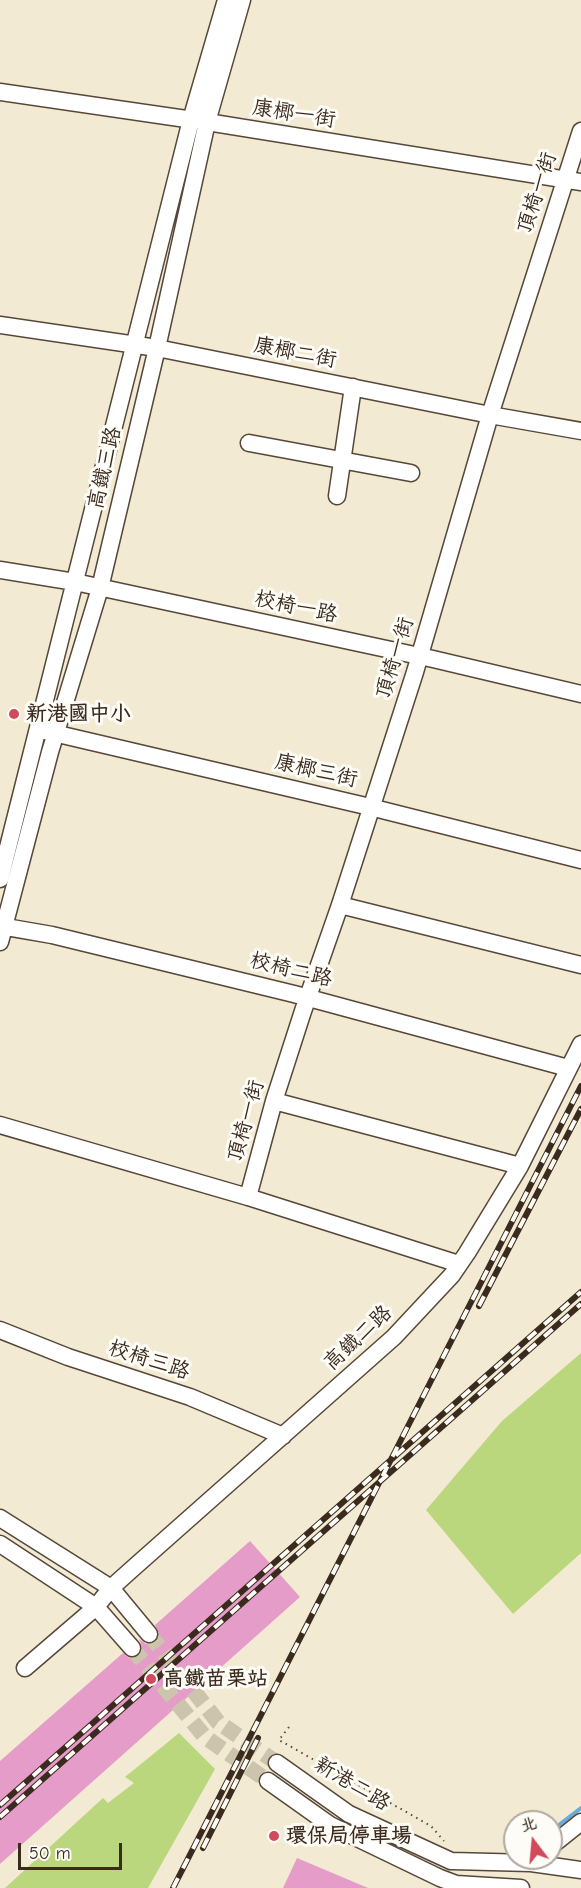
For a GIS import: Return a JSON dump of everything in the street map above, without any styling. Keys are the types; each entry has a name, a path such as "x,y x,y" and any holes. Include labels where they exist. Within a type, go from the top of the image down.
{"street":[{"name":"高鐵三路","path":"1,932 56,734 100,588 157,348 199,121 226,0"},
{"name":"高鐵三路","path":"0,879 135,345 199,121 242,0"},
{"name":"康榔一街","path":"0,92 199,121 573,181"},
{"name":"頂椅一街","path":"248,1197 274,1101 420,656 490,415 573,181 581,131"},
{"name":"康榔二街","path":"0,325 157,348 581,431"},
{"path":"337,496 352,387"},
{"path":"249,443 411,473"},
{"name":"校椅一路","path":"0,570 75,582 420,656 581,694"},
{"name":"康榔三街","path":"39,730 370,807 581,860"},
{"path":"340,905 581,965"},
{"name":"校椅二路","path":"1,932 52,935 308,998 568,1068"},
{"name":"高鐵二路","path":"25,1668 96,1607 111,1588 394,1337 459,1264 520,1166 581,1044"},
{"path":"274,1101 520,1166"},
{"path":"0,1125 248,1197 459,1264"},
{"name":"校椅三路","path":"0,1330 68,1357 190,1397 283,1436"},
{"path":"0,1518 111,1588 148,1634"},
{"path":"0,1544 96,1607 132,1648"},
{"name":"新港二路","path":"277,1763 349,1814 451,1861 503,1861"},
{"name":"新港二路","path":"268,1781 330,1825 447,1885 521,1888"},
{"path":"563,1836 581,1822"},
{"path":"447,1885 451,1861"},
{"name":"新港二路","path":"563,1867 581,1870"}],"path":[{"path":"289,1727 279,1740 432,1826 442,1838 451,1861"}],"green space":[{"path":"581,1353 581,1553 513,1614 426,1510 502,1421"},
{"path":"179,1733 215,1769 148,1888 5,1888 103,1798 108,1803 134,1783 125,1777"}],"building":[{"name":"高鐵苗栗站","path":"250,1541 300,1597 0,1864 0,1761 123,1653 129,1658 139,1655 142,1647 139,1639 146,1644 156,1642 159,1633 155,1625"},
{"path":"297,1858 368,1888 283,1888"}],"waterway":[{"path":"563,1822 581,1808"}],"tunnel":[{"path":"149,1634 218,1722 277,1763"},
{"path":"132,1648 205,1737 268,1781"}],"railway":[{"path":"173,1888 581,1086"},
{"path":"479,1306 581,1109"},
{"path":"0,1805 581,1292"},
{"path":"0,1817 581,1304"},
{"path":"203,1848 258,1738"}],"place":[{"name":"新港國中小","path":"14,714"},
{"name":"高鐵苗栗站","path":"151,1679"},
{"name":"環保局停車場","path":"274,1836"}]}
